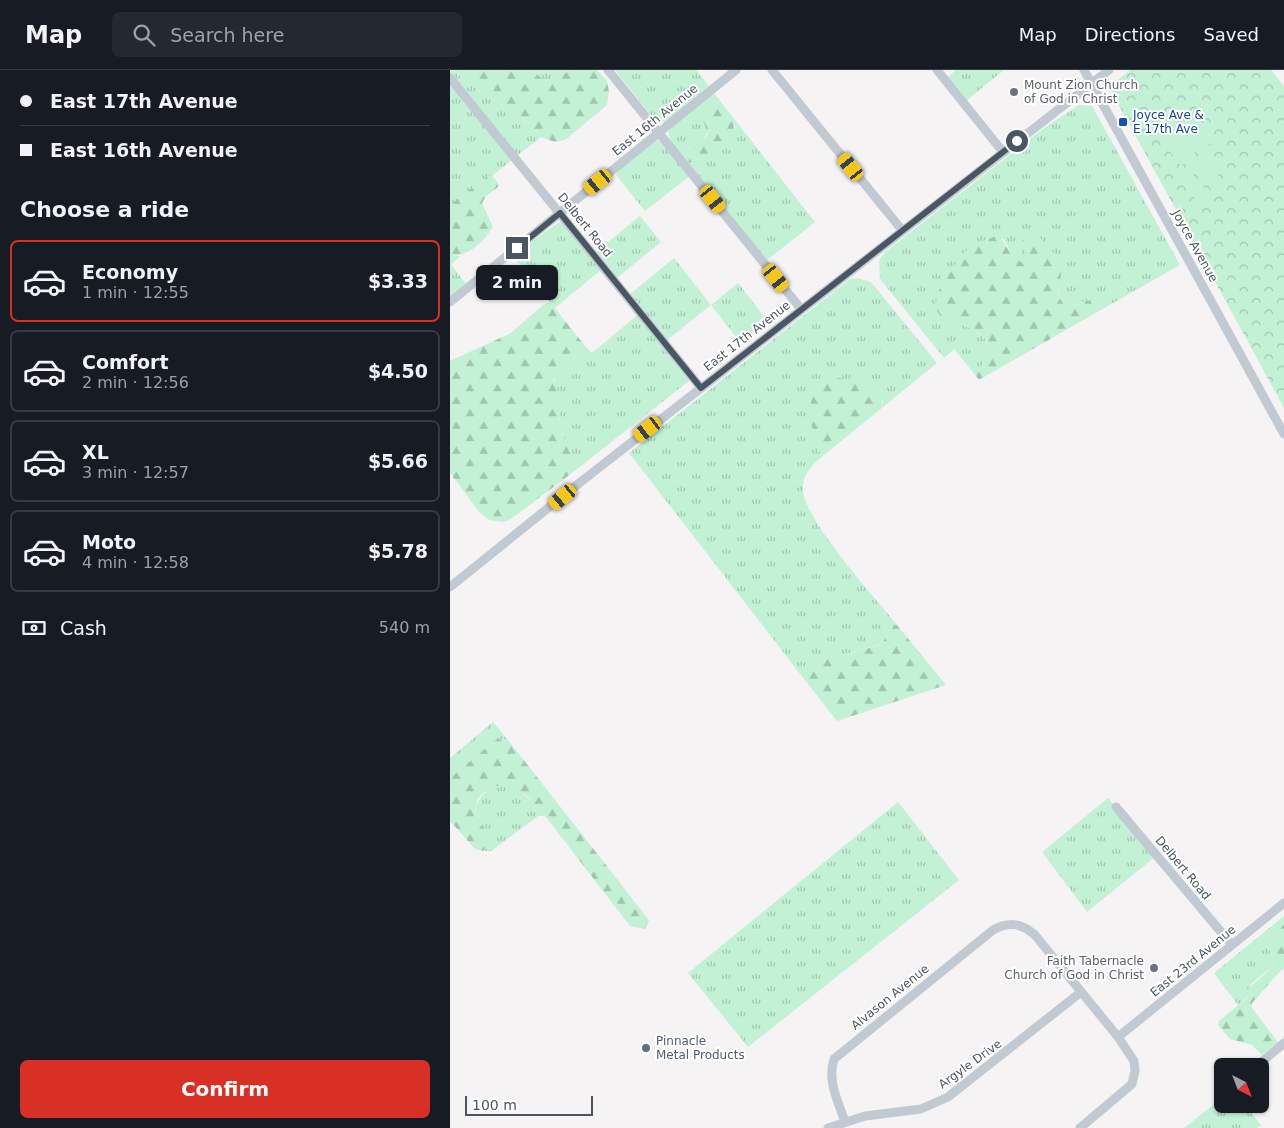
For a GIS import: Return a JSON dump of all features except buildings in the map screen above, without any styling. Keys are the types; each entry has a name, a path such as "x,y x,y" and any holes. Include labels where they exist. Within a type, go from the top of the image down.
{"street":[{"path":"608,70 802,309"},
{"name":"East 16th Avenue","path":"450,302 736,70"},
{"path":"772,70 902,230"},
{"path":"936,70 1003,152"},
{"name":"Joyce Avenue","path":"1084,70 1284,434"},
{"name":"East 17th Avenue","path":"450,587 902,230 1109,70"},
{"name":"Delbert Road","path":"450,78 701,388"},
{"name":"Delbert Road","path":"1116,807 1232,945"},
{"name":"East 23rd Avenue","path":"1118,1037 1284,903"},
{"name":"Alvason Avenue","path":"845,1122 831,1082 830,1070 834,1060 993,930 1004,924 1016,924 1026,928 1035,935 1082,992"},
{"path":"1080,1128 1123,1094 1132,1084 1136,1071 1129,1052 1082,992"},
{"name":"Argyle Drive","path":"828,1128 865,1116 921,1109 948,1097 1082,992"},
{"path":"1266,1058 1284,1043"}],"green space":[{"path":"450,70 456,70 462,79 529,123 541,137 492,176 484,178 450,205"},
{"path":"456,70 531,70 547,82 571,70 597,70 607,81 609,92 607,105 565,140 555,142 541,137 529,123 462,79"},
{"path":"531,70 571,70 547,82"},
{"path":"615,70 696,70 709,86 668,121 657,123"},
{"path":"956,70 1004,70 967,100 948,77"},
{"path":"1130,70 1271,70 1284,86 1284,408 1109,87"},
{"path":"713,92 720,101 711,102 706,135 702,140 689,147 683,156 670,139 670,127"},
{"path":"720,101 735,120 730,135 718,148 704,157 689,163 683,156 685,152 708,134 700,113 711,102"},
{"path":"1079,105 1092,106 1180,265 1092,315 1094,309 1086,300 1068,309 1062,301 1058,290 1061,277 1043,242 1034,231 1023,241 1030,264 1026,265 1013,257 1003,238 942,317 978,333 987,343 988,350 986,356 976,376 954,349 944,358 880,279 879,261 885,252 1044,128"},
{"path":"1193,115 1213,141 1198,153 1177,127"},
{"path":"735,120 815,222 766,261 689,163 703,157 735,127"},
{"path":"1176,128 1196,154 1181,166 1161,140"},
{"path":"660,140 691,175 645,211 616,175 618,171 653,141"},
{"path":"1207,161 1226,185 1215,194 1196,170"},
{"path":"1187,171 1190,174 1192,173 1211,196 1209,198 1211,202 1205,207 1202,203 1200,205 1181,181 1184,179 1181,176"},
{"path":"492,176 498,183 498,187 486,196 482,203 493,227 475,248 463,254 450,256 450,205 484,178"},
{"path":"640,216 661,242 617,278 596,252"},
{"path":"559,222 565,224 602,269 555,308 513,256"},
{"path":"1029,231 1034,231 1059,261 1061,278 1058,291 1062,302 1068,309 1086,300 1091,302 1094,309 1092,315 979,380 976,376 987,354 986,340 972,329 942,317 937,311 938,292 949,272 968,249 999,235 1013,257 1026,265 1029,264 1023,241 1024,235"},
{"path":"450,256 461,256 451,264 466,284 450,297"},
{"path":"674,258 711,305 667,340 629,295"},
{"path":"858,278 871,282 937,363 883,407 883,400 820,452 824,455 808,471 803,485 805,499 813,516 825,536 897,625 893,625 883,642 875,646 815,662 805,672 808,684 629,453 850,279"},
{"path":"738,283 767,320 740,342 711,305"},
{"path":"550,302 586,347 556,374 553,381 562,397 559,425 575,465 572,473 511,519 503,522 489,520 479,512 450,473 450,361 511,333 543,305"},
{"path":"639,314 690,380 572,473 575,465 559,425 562,397 553,384 556,374 586,347 592,353"},
{"path":"833,377 848,379 871,388 881,399 883,407 824,455 820,453 813,431 810,411 811,401 822,384"},
{"path":"893,625 897,625 946,685 837,721 808,684 805,672 815,662 876,646 883,642"},
{"path":"493,722 508,740 497,739 450,778 450,758"},
{"path":"497,739 508,740 649,920 645,929 630,926 545,816 526,795 501,786 492,786 478,798 475,811 486,835 488,846 483,851 475,849 450,821 450,778"},
{"path":"492,786 516,790 528,798 545,816 538,816 491,851 483,851 488,846 477,820 476,807 478,801"},
{"path":"1108,798 1156,856 1087,912 1042,852"},
{"path":"898,802 959,880 748,1047 688,973"},
{"path":"1284,916 1284,923 1269,948 1274,962 1273,966 1251,984 1248,996 1238,1005 1214,973"},
{"path":"1284,923 1284,968 1252,1003 1252,1008 1278,1042 1262,1055 1252,1045 1230,1039 1218,1025 1219,1021 1248,997 1247,990 1273,966 1274,962 1269,948"},
{"path":"1214,1104 1214,1113 1251,1113 1261,1125 1257,1128 1184,1128"}],"place":[{"name":"Mount Zion Church of God in Christ","path":"1014,92"},
{"name":"Joyce Ave & E 17th Ave","path":"1123,122"},
{"name":"Faith Tabernacle Church of God in Christ","path":"1154,968"},
{"name":"Pinnacle Metal Products","path":"646,1048"}],"route":[{"path":"517,248 560,213 701,388 1017,141"}]}
